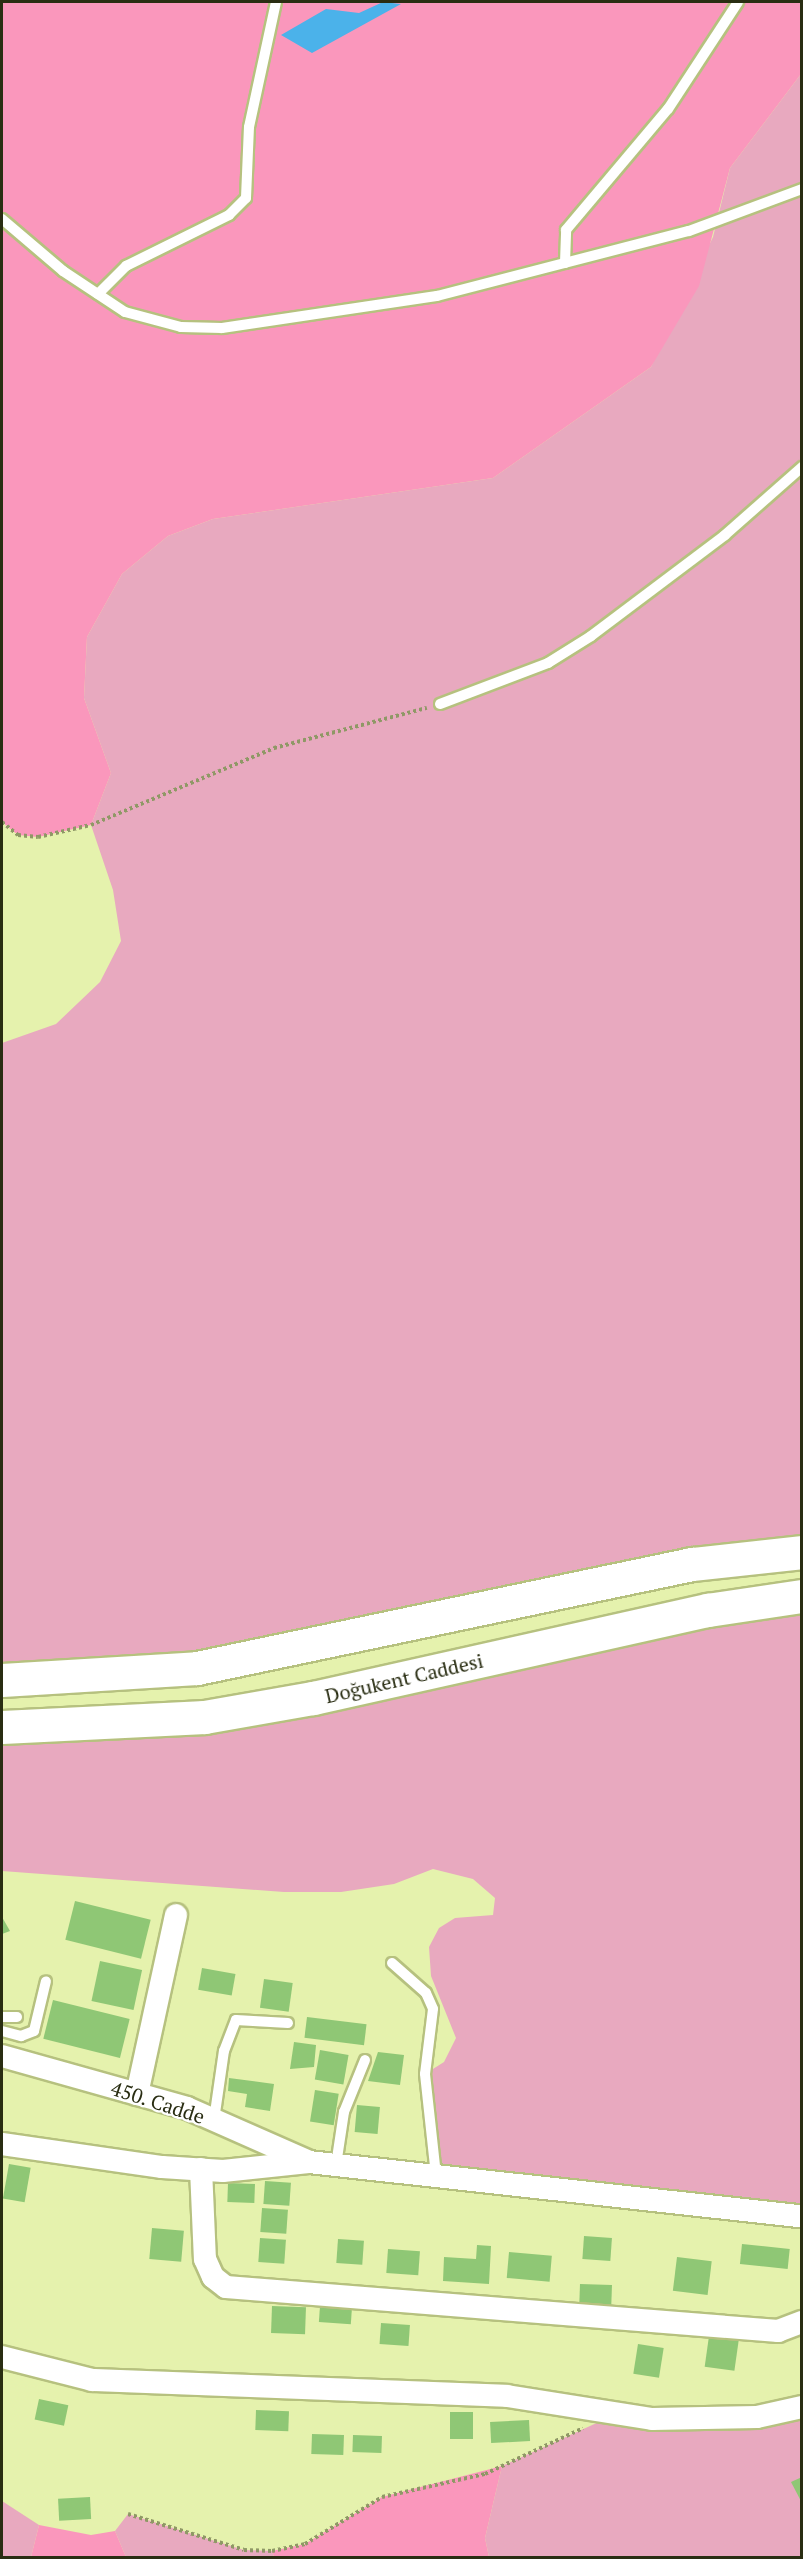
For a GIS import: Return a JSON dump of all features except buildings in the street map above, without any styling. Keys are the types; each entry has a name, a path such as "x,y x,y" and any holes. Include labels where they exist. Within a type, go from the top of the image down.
{"main road":[{"path":"2,1680 197,1668 692,1564 801,1552"},
{"name":"Doğukent Caddesi","path":"2,1727 205,1717 313,1698 708,1610 801,1596"}],"street":[{"path":"137,2094 176,1916"},
{"name":"450. Cadde","path":"2,2056 137,2094 214,2120 309,2162"},
{"path":"2,2144 201,2169 309,2162 801,2216"},
{"path":"201,2169 205,2259 213,2277 226,2288 778,2331 801,2322"},
{"path":"2,2357 92,2380 507,2396 628,2415 757,2417 801,2407"}],"lane":[{"path":"98,294 126,266 229,215 246,198 249,127 276,2"},
{"path":"565,263 566,230 668,109 738,2"},
{"path":"2,219 98,294 142,319 222,328 437,296 689,231 801,189"},
{"path":"440,704 548,663 591,636 724,535 801,468"},
{"path":"392,1963 426,1993 433,2009 425,2074 436,2176"},
{"path":"2,2031 21,2036 34,2031 46,1981"},
{"path":"2,2017 17,2017"},
{"path":"214,2120 224,2051 236,2020 288,2024"},
{"path":"336,2165 344,2112 365,2060"}],"path":[{"path":"2,822 18,836 38,837 91,825 274,748 440,704"},
{"path":"128,2514 216,2543 272,2551 305,2544 382,2497 485,2474 601,2421 628,2415"}],"shaded area":[{"path":"2,2 802,2 801,74 730,168 699,286 651,367 493,478 213,519 168,536 122,574 87,637 84,698 111,773 91,825 38,837 18,835 2,822"},
{"path":"801,74 801,1552 307,1648 2,1680 2,1043 56,1024 100,982 121,941 113,890 91,825 111,773 84,698 87,637 122,574 168,536 213,519 493,478 651,367 713,237 730,168"},
{"path":"801,1596 801,2216 436,2176 425,2074 444,2062 456,2038 431,1976 429,1947 439,1928 455,1918 493,1915 495,1898 473,1879 433,1869 394,1884 341,1892 284,1892 2,1871 2,1727 101,1724"},
{"path":"801,2407 801,2557 489,2557 485,2538 502,2466 601,2421"},
{"path":"502,2466 485,2538 489,2557 274,2557 272,2551 305,2544 382,2497"},
{"path":"2,2501 39,2525 31,2557 2,2557"},
{"path":"128,2514 244,2550 272,2551 274,2557 126,2557 115,2531"},
{"path":"39,2525 91,2535 115,2531 126,2557 31,2557"}],"water":[{"path":"383,2 401,4 312,53 281,35 326,9 359,13"}]}
